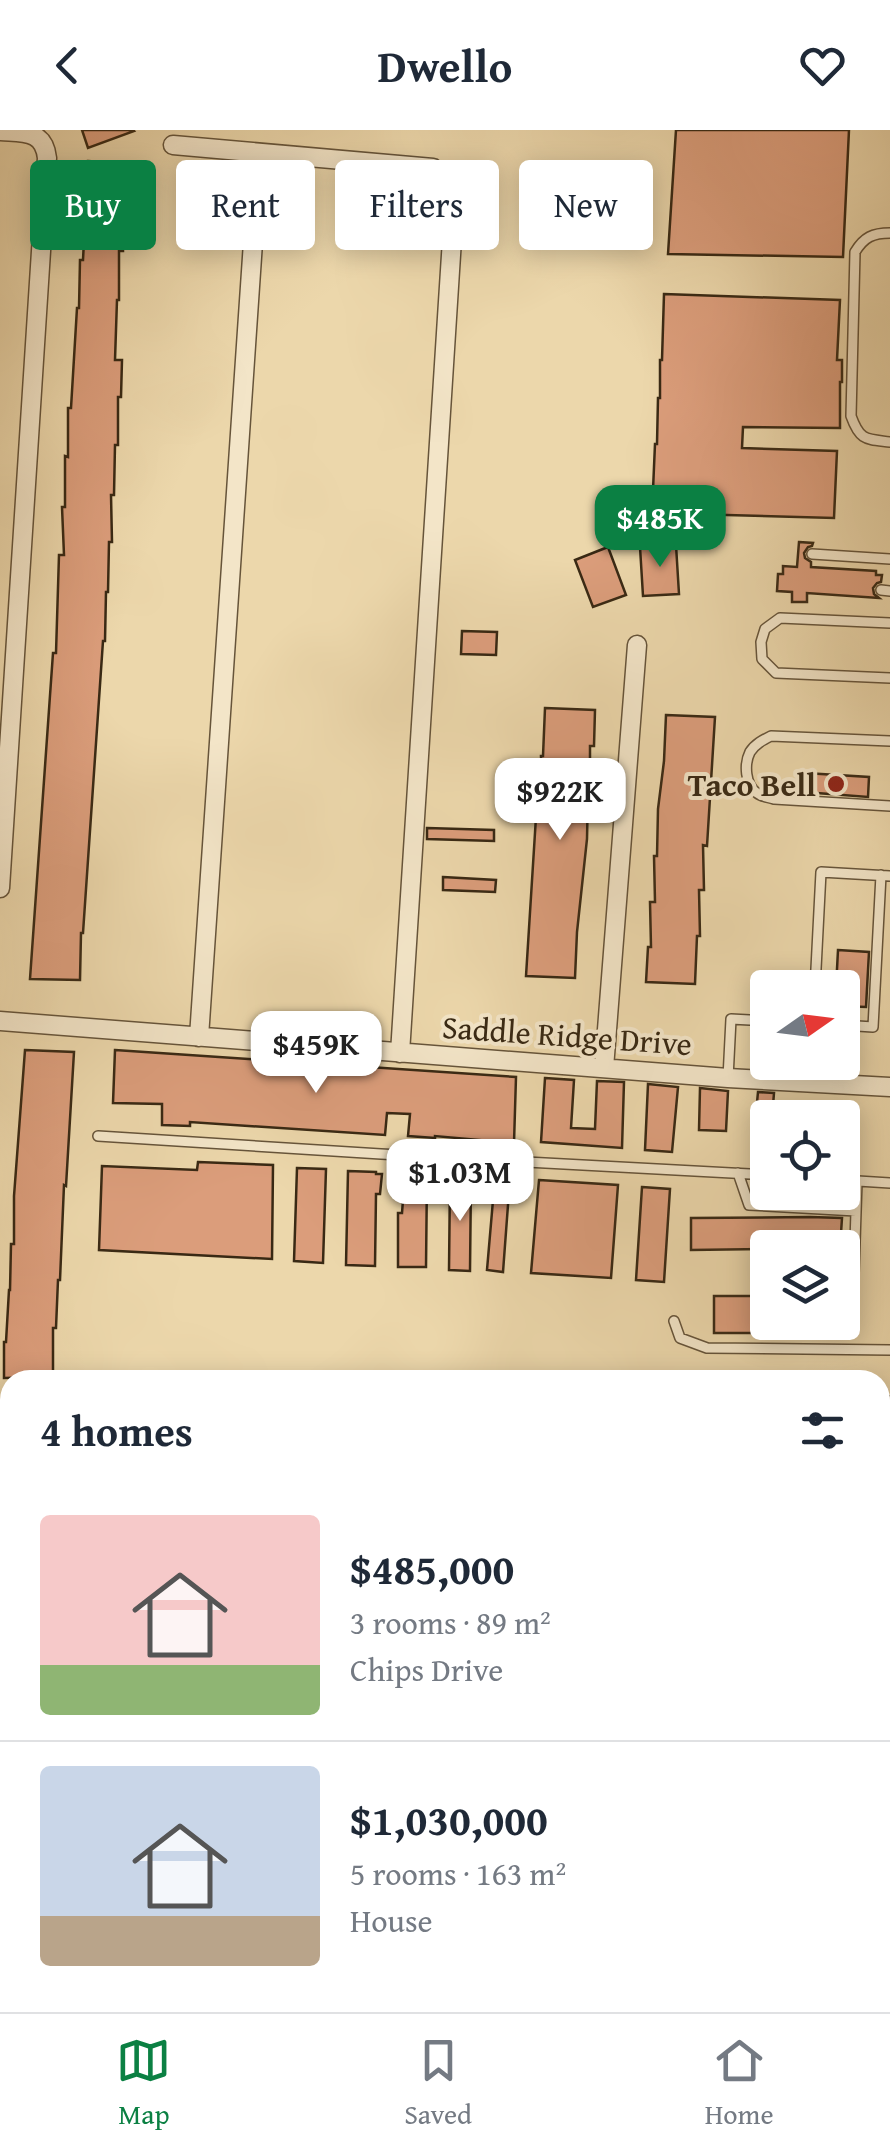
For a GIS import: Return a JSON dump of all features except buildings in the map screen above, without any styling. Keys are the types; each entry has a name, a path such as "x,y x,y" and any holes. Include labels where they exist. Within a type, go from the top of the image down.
{"street":[{"path":"0,131 38,136 48,158 0,888"},
{"path":"174,145 433,168 447,184 454,208 400,1053"},
{"path":"199,1038 259,154"},
{"path":"604,1068 636,646"},
{"name":"Saddle Ridge Drive","path":"0,1021 728,1078 890,1087"}],"lane":[{"path":"890,233 870,236 855,252 851,416 856,432 865,439 890,442"},
{"path":"812,554 890,558"},
{"path":"890,623 780,618 765,629 761,652 762,660 776,673 890,678"},
{"path":"890,741 771,736 758,742 749,753 746,767 748,781 757,794 774,799 890,806"},
{"path":"816,970 822,872 885,876 873,1026 860,1026"},
{"path":"728,1078 731,1019 750,1020"},
{"path":"98,1136 750,1174"},
{"path":"738,1173 749,1205 856,1211 855,1230"},
{"path":"860,1181 890,1183"},
{"path":"674,1322 680,1338 706,1348 890,1350"}],"place":[{"name":"Taco Bell","path":"836,784"}]}
